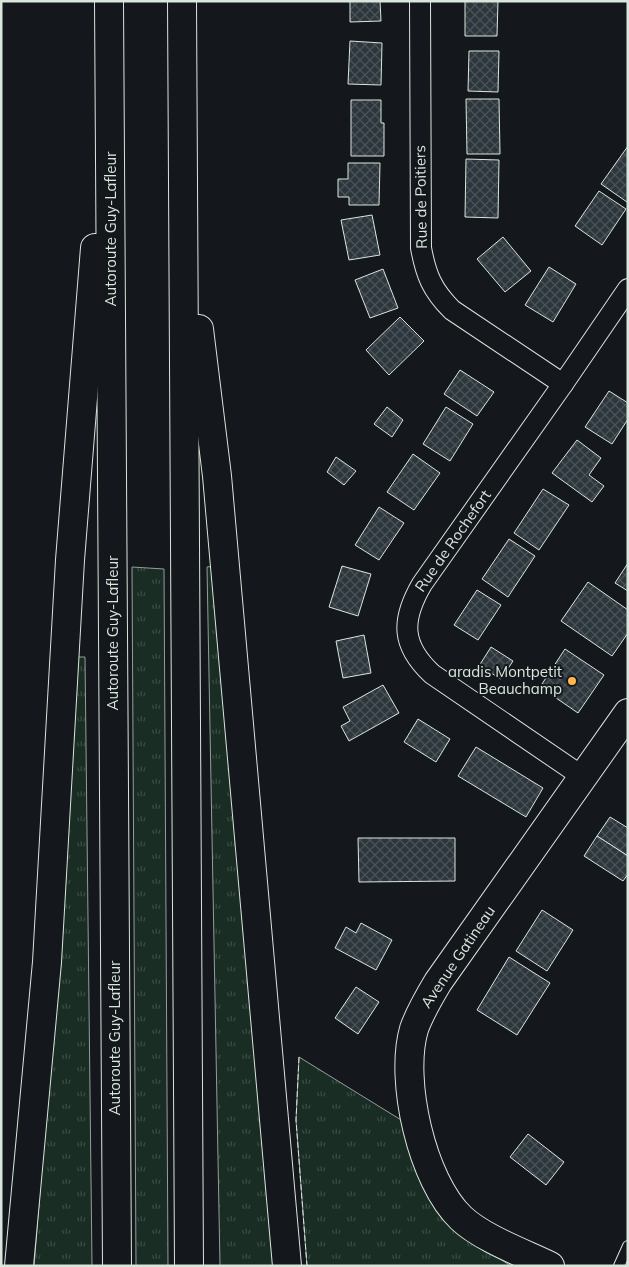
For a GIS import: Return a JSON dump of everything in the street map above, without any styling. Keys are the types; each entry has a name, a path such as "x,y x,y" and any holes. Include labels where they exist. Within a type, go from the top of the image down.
{"main road":[{"name":"Autoroute Guy-Lafleur","path":"109,1 117,1266"},
{"path":"182,1 189,1266"},
{"path":"18,1266 47,952 70,560 110,65"},
{"path":"183,198 217,476 287,1266"},
{"name":"Avenue Gatineau","path":"550,1266 478,1233 451,1208 428,1164 416,1124 412,1100 410,1054 414,1030 423,1006 435,986 628,712"},
{"path":"1,1240 23,1212"}],"street":[{"name":"Rue de Poitiers","path":"420,1 421,248 430,282 440,298 452,310 563,384"},
{"name":"Rue de Rochefort","path":"584,777 432,674 420,662 411,648 408,616 412,600 422,584 628,288"}],"lane":[{"path":"618,1266 628,1246"}],"green space":[{"path":"214,566 276,1266 220,1266 207,567"},
{"path":"132,567 164,569 168,1266 136,1266"},
{"path":"75,657 85,657 92,1266 34,1266 45,1128"},
{"path":"299,1057 406,1123 471,1240 511,1266 307,1266 296,1120"}],"building":[{"path":"350,1 380,1 381,21 350,22"},
{"path":"465,1 498,1 497,36 465,36"},
{"path":"350,41 382,43 381,85 348,84"},
{"path":"469,51 499,51 498,92 468,91"},
{"path":"466,99 499,99 500,154 467,154"},
{"path":"351,100 381,100 381,123 384,123 384,156 351,156"},
{"path":"628,146 628,200 627,202 601,184"},
{"path":"466,159 499,160 498,218 465,217"},
{"path":"348,163 380,163 379,205 349,205 349,197 338,197 338,179 348,179"},
{"path":"599,191 626,209 602,245 575,226"},
{"path":"372,215 380,255 349,260 341,220"},
{"path":"503,237 531,271 505,292 477,259"},
{"path":"549,267 576,284 553,322 525,305"},
{"path":"383,269 398,308 370,318 355,280"},
{"path":"400,317 424,341 389,375 366,350"},
{"path":"460,370 494,392 477,416 444,394"},
{"path":"609,391 628,403 628,419 612,444 585,427"},
{"path":"387,407 403,420 392,437 374,424"},
{"path":"446,407 473,424 450,461 423,444"},
{"path":"577,440 601,458 589,475 604,486 592,502 552,473"},
{"path":"413,454 440,473 414,510 387,492"},
{"path":"336,457 356,471 344,485 327,472"},
{"path":"543,489 569,505 539,550 514,533"},
{"path":"379,507 404,523 379,560 355,545"},
{"path":"509,539 535,556 508,597 482,579"},
{"path":"628,563 628,591 615,583"},
{"path":"342,566 371,574 358,616 329,607"},
{"path":"588,582 628,610 628,633 612,656 561,621"},
{"path":"477,590 501,605 478,640 454,625"},
{"path":"364,635 371,673 343,678 336,641"},
{"path":"491,647 513,661 501,679 479,666"},
{"name":"aradis Montpetit Beauchamp","path":"565,649 604,675 578,713 540,687"},
{"path":"383,685 399,713 349,741 341,726 350,721 343,707"},
{"path":"418,719 450,739 436,762 404,742"},
{"path":"476,747 543,788 526,817 458,776"},
{"path":"610,817 628,828 628,856 597,836"},
{"path":"597,836 628,856 628,874 623,881 584,856"},
{"path":"358,838 455,838 455,881 359,882"},
{"path":"542,910 573,930 547,971 516,951"},
{"path":"361,923 392,940 376,970 335,948 346,927 356,933"},
{"path":"509,957 550,983 517,1035 477,1010"},
{"path":"356,987 379,1002 358,1034 335,1018"},
{"path":"528,1134 564,1162 546,1185 510,1157"}],"fence":[{"path":"299,1057 296,1120 307,1266"}],"place":[{"name":"aradis Montpetit Beauchamp","path":"572,681"}]}
